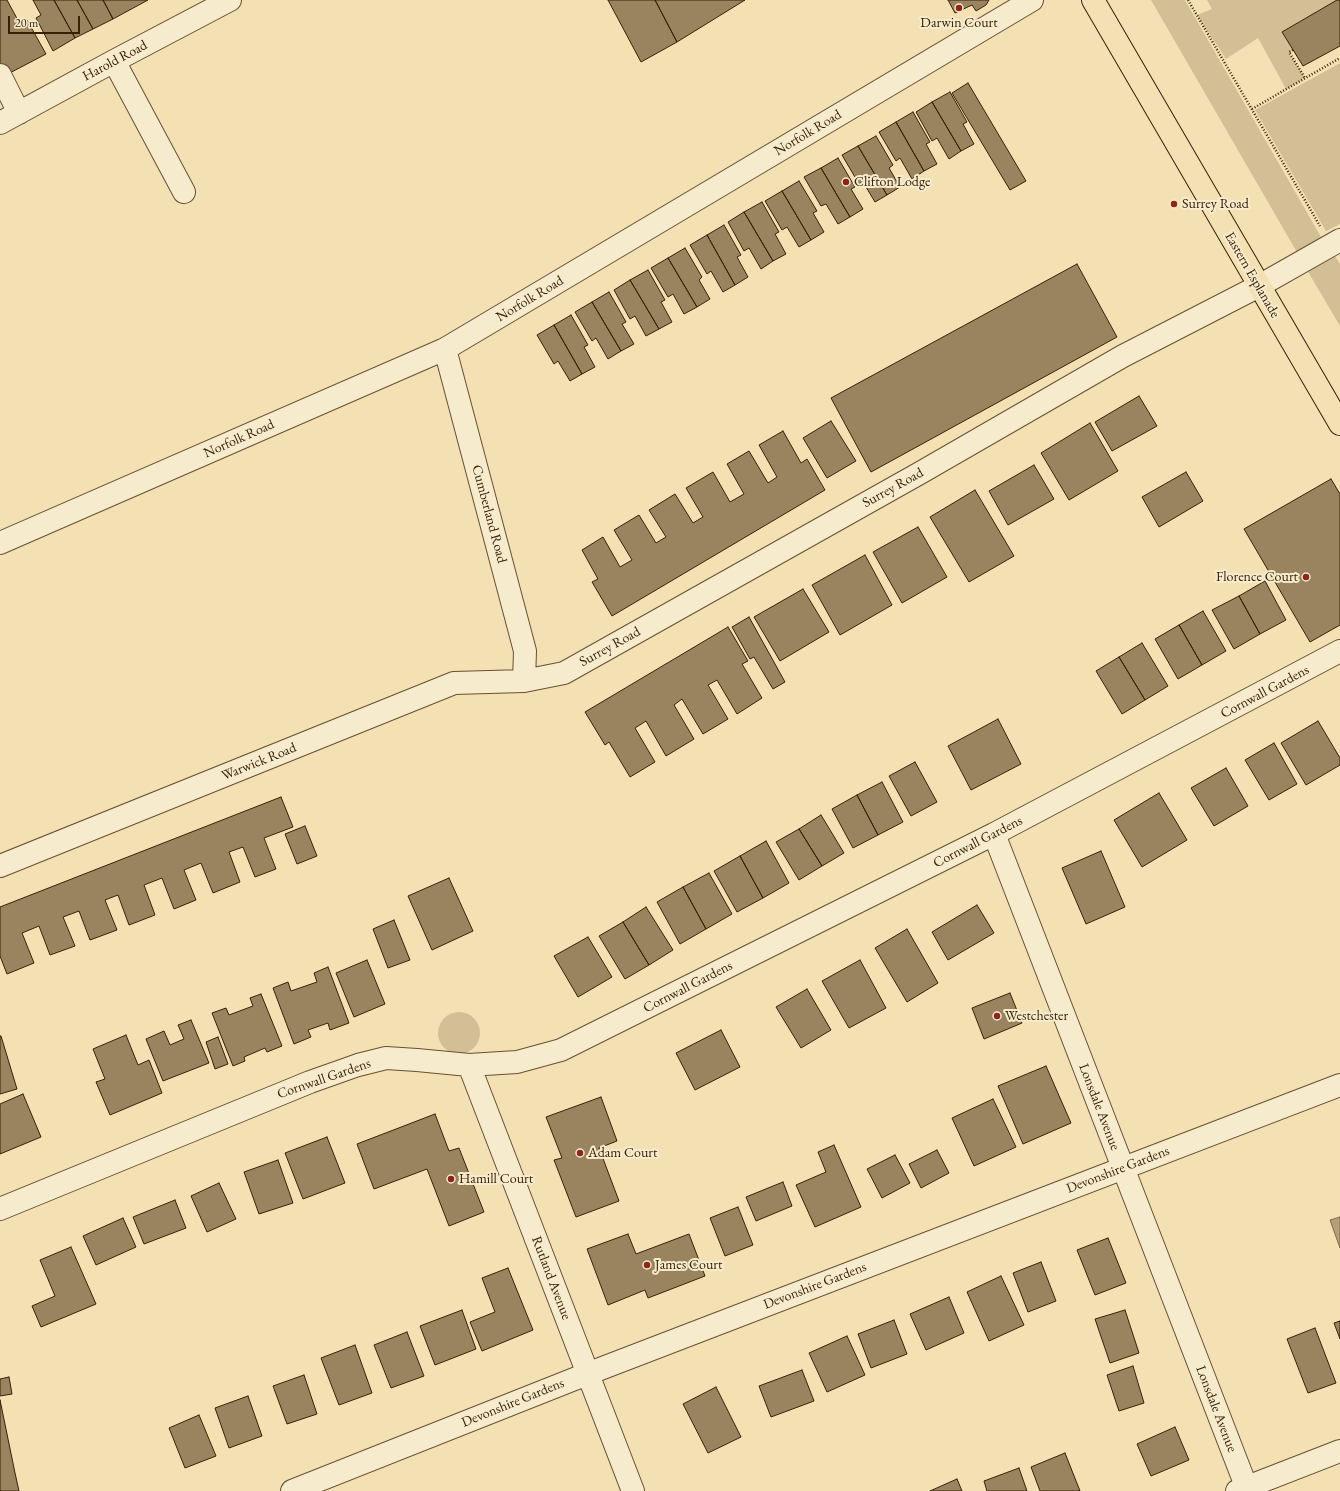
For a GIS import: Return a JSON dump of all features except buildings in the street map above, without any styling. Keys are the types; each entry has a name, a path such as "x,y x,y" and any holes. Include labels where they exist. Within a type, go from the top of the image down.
{"main road":[{"name":"Eastern Esplanade","path":"1093,0 1340,424"}],"street":[{"name":"Harold Road","path":"7,114 114,61 230,0"},
{"name":"Norfolk Road","path":"0,543 445,349 1032,0"},
{"path":"114,61 184,192"},
{"path":"0,75 7,114"},
{"name":"Surrey Road","path":"524,681 564,673 920,474 1123,356 1259,286 1340,240"},
{"name":"Cumberland Road","path":"445,349 525,651 524,681"},
{"name":"Cornwall Gardens","path":"0,1209 310,1082 358,1065 386,1058 469,1065 517,1062 561,1050 994,834 1340,651"},
{"name":"Warwick Road","path":"0,866 454,683 524,681"},
{"name":"Lonsdale Avenue","path":"994,834 1123,1168 1244,1490"},
{"name":"Rutland Avenue","path":"469,1065 633,1491"},
{"name":"Devonshire Gardens","path":"292,1491 587,1374 1340,1085"},
{"path":"1244,1490 1340,1451"}],"path":[{"path":"1188,0 1320,226"},
{"path":"1293,50 1289,52 1305,78"},
{"path":"1252,109 1340,58"}],"shaded area":[{"path":"1151,0 1185,0 1325,244 1298,254"},
{"path":"1207,0 1337,0 1282,32 1293,50 1289,53 1305,78 1286,89 1258,38 1226,59 1197,15 1212,9"},
{"path":"1340,63 1340,224 1326,231 1255,110"},
{"path":"1335,256 1340,264 1340,326 1307,270"},
{"path":"455,1012 463,1012 471,1015 477,1021 480,1033 477,1045 471,1051 463,1054 455,1054 447,1051 441,1045 438,1037 438,1029 441,1021 447,1015"},
{"path":"1340,1217 1340,1248 1330,1220"}],"place":[{"name":"Darwin Court","path":"959,8"},
{"name":"Clifton Lodge","path":"846,182"},
{"name":"Surrey Road","path":"1174,204"},
{"name":"Florence Court","path":"1306,577"},
{"name":"Westchester","path":"997,1016"},
{"name":"Adam Court","path":"580,1153"},
{"name":"Hamill Court","path":"451,1179"},
{"name":"James Court","path":"647,1265"}]}
